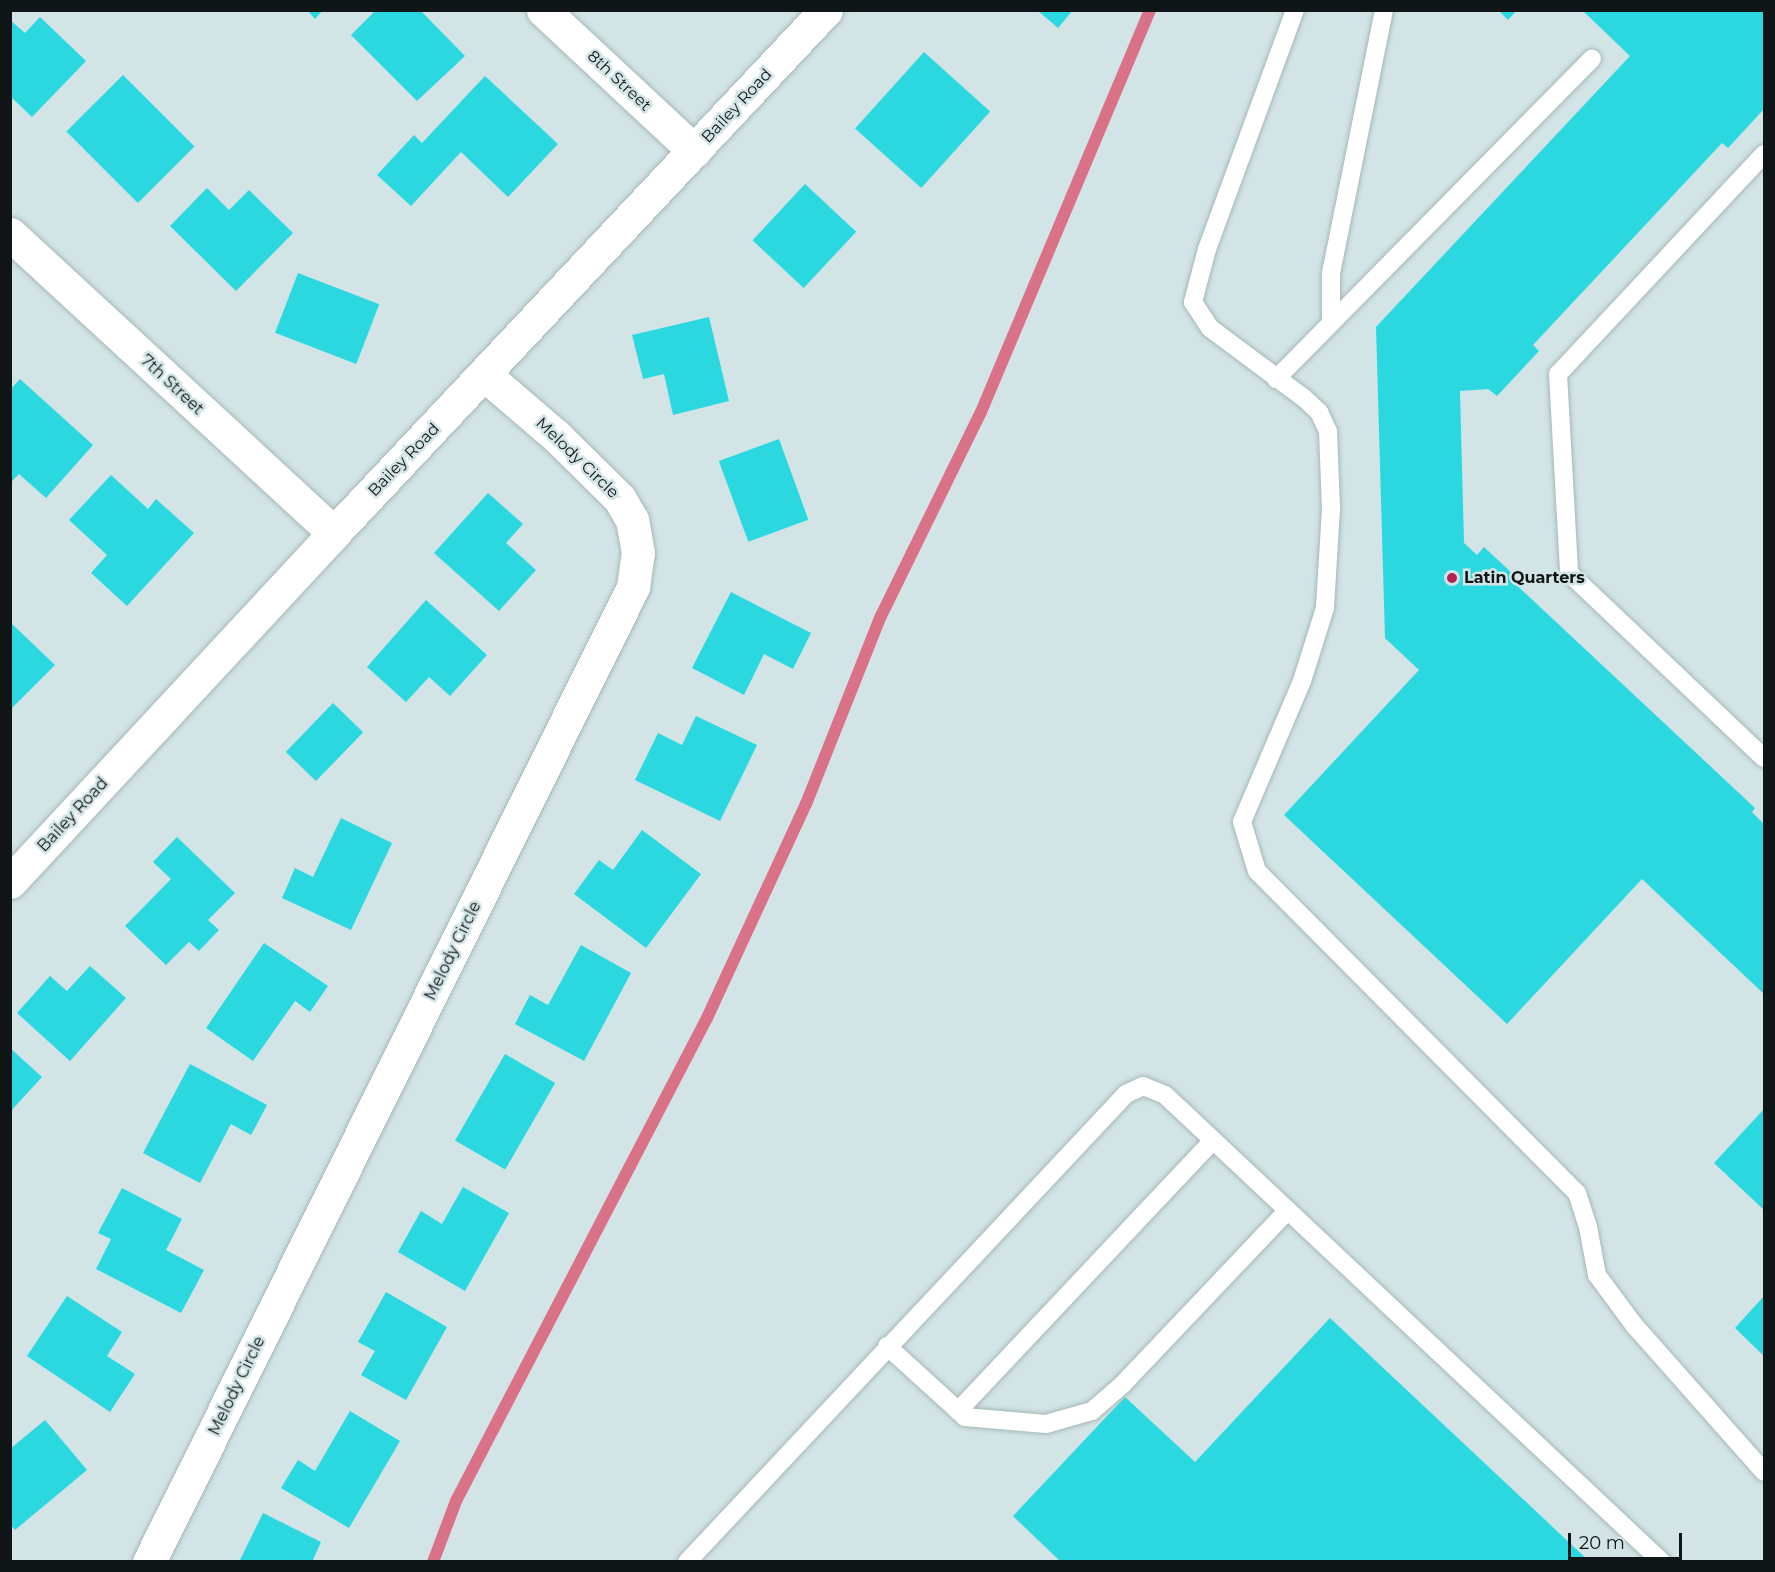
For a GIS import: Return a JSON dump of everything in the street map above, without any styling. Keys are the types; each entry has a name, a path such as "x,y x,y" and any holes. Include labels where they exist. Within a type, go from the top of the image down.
{"street":[{"name":"8th Street","path":"543,10 694,151"},
{"name":"Bailey Road","path":"10,882 334,533 826,10"},
{"name":"7th Street","path":"10,234 334,533"},
{"name":"Melody Circle","path":"149,1562 633,587 638,553 632,520 620,498 555,435 485,375"}],"lane":[{"path":"1295,10 1207,249 1193,302 1210,328 1304,398 1318,412 1328,431 1332,509 1325,608 1302,681 1242,822 1257,871 1577,1193 1588,1227 1597,1275 1634,1324 1764,1472"},
{"path":"1331,322 1331,273 1384,10"},
{"path":"1276,379 1592,58"},
{"path":"1764,154 1558,374 1569,573 1764,758"},
{"path":"687,1562 887,1346 1126,1094 1143,1086 1165,1095 1662,1562"},
{"path":"957,1411 1213,1140"},
{"path":"887,1346 965,1417 987,1421 1047,1424 1092,1411 1122,1385 1288,1210"}],"building":[{"path":"307,10 323,10 315,19"},
{"path":"376,10 420,10 465,56 417,101 351,35"},
{"path":"1037,10 1073,10 1058,28"},
{"path":"1498,10 1517,10 1508,20"},
{"path":"1582,10 1764,10 1764,109 1728,148 1722,143 1533,345 1539,351 1497,396 1488,389 1460,391 1464,543 1477,555 1484,547 1514,575 1510,579 1755,808 1752,812 1764,824 1764,994 1642,879 1507,1024 1284,815 1419,670 1385,638 1376,327 1630,56"},
{"path":"40,17 86,61 32,117 10,96 10,20 25,33"},
{"path":"924,52 990,112 921,188 855,129"},
{"path":"123,75 194,146 138,203 66,132"},
{"path":"485,76 558,144 508,197 461,152 411,206 377,175 414,135 422,143"},
{"path":"805,184 856,232 804,288 752,240"},
{"path":"207,188 229,210 249,190 293,233 236,291 170,226"},
{"path":"298,273 379,304 356,364 275,333"},
{"path":"709,317 729,401 673,415 664,374 643,379 632,335"},
{"path":"20,379 93,445 46,498 19,474 10,483 10,390"},
{"path":"779,439 808,520 748,542 719,461"},
{"path":"111,475 148,509 156,499 194,533 127,606 91,573 107,555 69,520"},
{"path":"488,493 523,524 506,543 536,570 499,611 434,553"},
{"path":"731,592 811,633 793,669 764,654 744,695 692,668"},
{"path":"426,600 487,655 450,696 429,677 406,702 367,667"},
{"path":"10,622 55,665 10,710"},
{"path":"333,703 363,732 316,781 286,752"},
{"path":"696,716 757,745 720,821 635,780 658,733 682,745"},
{"path":"341,818 392,843 351,930 282,898 295,868 313,877"},
{"path":"642,830 701,874 646,948 574,894 599,860 613,870"},
{"path":"177,837 235,893 208,920 219,930 199,951 189,942 166,965 125,926 171,879 153,862"},
{"path":"264,943 328,986 310,1012 295,1001 253,1061 206,1028"},
{"path":"581,945 631,973 584,1061 515,1024 530,995 548,1005"},
{"path":"90,966 126,998 70,1061 17,1013 50,976 67,991"},
{"path":"10,1048 42,1077 10,1112"},
{"path":"505,1054 555,1083 505,1170 455,1141"},
{"path":"190,1064 267,1105 251,1135 231,1124 200,1183 143,1153"},
{"path":"1764,1109 1764,1210 1714,1163"},
{"path":"463,1187 509,1213 465,1291 398,1252 421,1211 442,1224"},
{"path":"122,1188 182,1219 166,1250 204,1270 181,1313 96,1269 111,1239 98,1233"},
{"path":"386,1292 447,1327 406,1400 361,1375 375,1351 358,1342"},
{"path":"67,1296 122,1332 107,1356 135,1374 110,1412 27,1356"},
{"path":"1764,1296 1764,1356 1735,1328"},
{"path":"1330,1318 1590,1562 1061,1562 1013,1516 1125,1397 1195,1462"},
{"path":"350,1411 400,1441 349,1528 281,1488 298,1460 315,1471"},
{"path":"45,1420 87,1470 15,1530 10,1524 10,1449"},
{"path":"263,1513 321,1542 312,1562 239,1562"}],"waterway":[{"path":"433,1562 456,1501 707,1018 806,804 881,616 981,412 1150,10"}],"place":[{"name":"Latin Quarters","path":"1452,578"}]}
